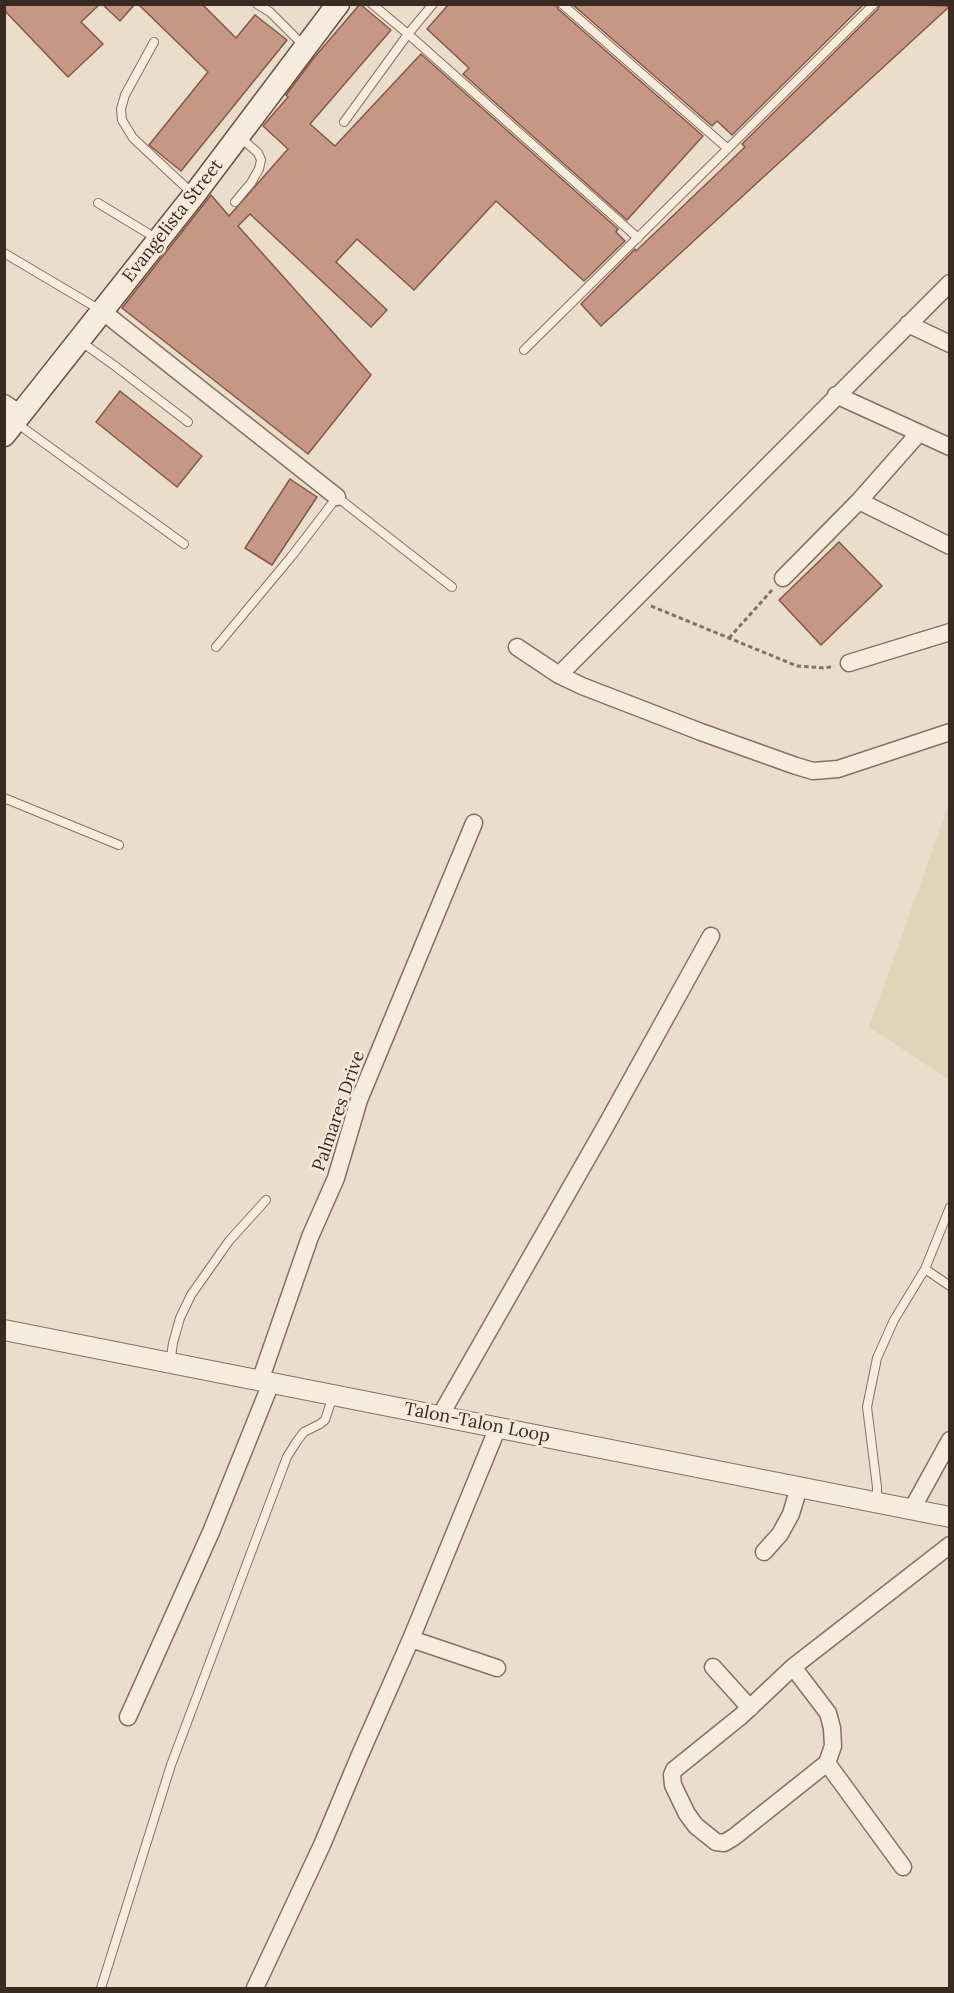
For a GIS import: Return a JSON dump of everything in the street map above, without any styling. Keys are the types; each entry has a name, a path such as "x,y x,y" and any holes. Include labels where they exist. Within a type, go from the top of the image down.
{"main road":[{"name":"Evangelista Street","path":"11,419 79,341 159,240 338,4"}],"street":[{"path":"559,675 950,283"},
{"path":"102,311 337,497"},
{"path":"908,324 950,344"},
{"path":"836,396 950,447"},
{"path":"783,578 859,501 919,433"},
{"path":"859,501 950,546"},
{"path":"849,663 950,632"},
{"path":"517,647 559,675 582,686 701,732 813,771 838,769 950,732"},
{"name":"Palmares Drive","path":"128,1717 211,1532 265,1382 310,1237 336,1178 359,1100 474,823"},
{"path":"440,1416 711,936"},
{"name":"Talon-Talon Loop","path":"4,1330 950,1517"},
{"path":"255,1989 318,1854 411,1639 498,1427"},
{"path":"912,1509 950,1440"},
{"path":"764,1552 780,1534 791,1514 799,1487"},
{"path":"793,1666 828,1713 833,1746 827,1763 734,1837 724,1843 716,1842 708,1838 687,1814 673,1785 672,1775 681,1764 750,1708 793,1666 950,1545"},
{"path":"411,1639 497,1668"},
{"path":"713,1667 750,1708"},
{"path":"827,1763 903,1867"}],"lane":[{"path":"257,4 270,12 304,47"},
{"path":"372,4 638,238"},
{"path":"344,122 408,34 433,4"},
{"path":"562,4 727,148"},
{"path":"524,350 874,4"},
{"path":"154,42 125,95 121,109 122,120 133,138 194,195"},
{"path":"235,202 251,183 261,160 254,148 238,136"},
{"path":"98,203 159,240"},
{"path":"4,253 102,311"},
{"path":"79,341 188,422"},
{"path":"11,419 184,544"},
{"path":"216,646 291,557 337,497 452,587"},
{"path":"4,798 119,845"},
{"path":"170,1364 180,1318 191,1295 229,1241 266,1200"},
{"path":"877,1503 867,1407 877,1358 894,1320 925,1269 950,1207"},
{"path":"925,1269 950,1287"},
{"path":"101,1989 171,1765 287,1457 304,1432 325,1420 333,1395"}],"path":[{"path":"729,638 783,578"},
{"path":"636,600 797,666 825,668 849,663"}],"shaded area":[{"path":"949,804 949,1080 869,1027"}],"building":[{"path":"4,4 100,4 81,22 103,44 68,77 4,10"},
{"path":"102,4 135,4 120,21"},
{"path":"138,4 202,4 236,38 255,15 287,40 181,171 149,145 208,72"},
{"path":"360,4 391,30 310,124 335,146 421,54 618,229 616,232 625,241 584,281 496,201 414,290 357,239 336,262 387,310 371,327 250,214 238,226 371,375 308,454 122,308 211,195 229,216 288,149 263,126 288,97 286,95 313,59"},
{"path":"449,4 556,4 558,9 703,136 627,220 463,74 469,68 427,29"},
{"path":"572,4 864,4 732,135 717,121 712,126"},
{"path":"880,4 950,6 601,326 581,304 635,249 636,251 745,147 742,144 878,9"},
{"path":"120,391 202,456 177,487 96,422"},
{"path":"290,479 317,497 272,565 245,548"},
{"path":"839,542 882,586 821,645 779,600"}]}
